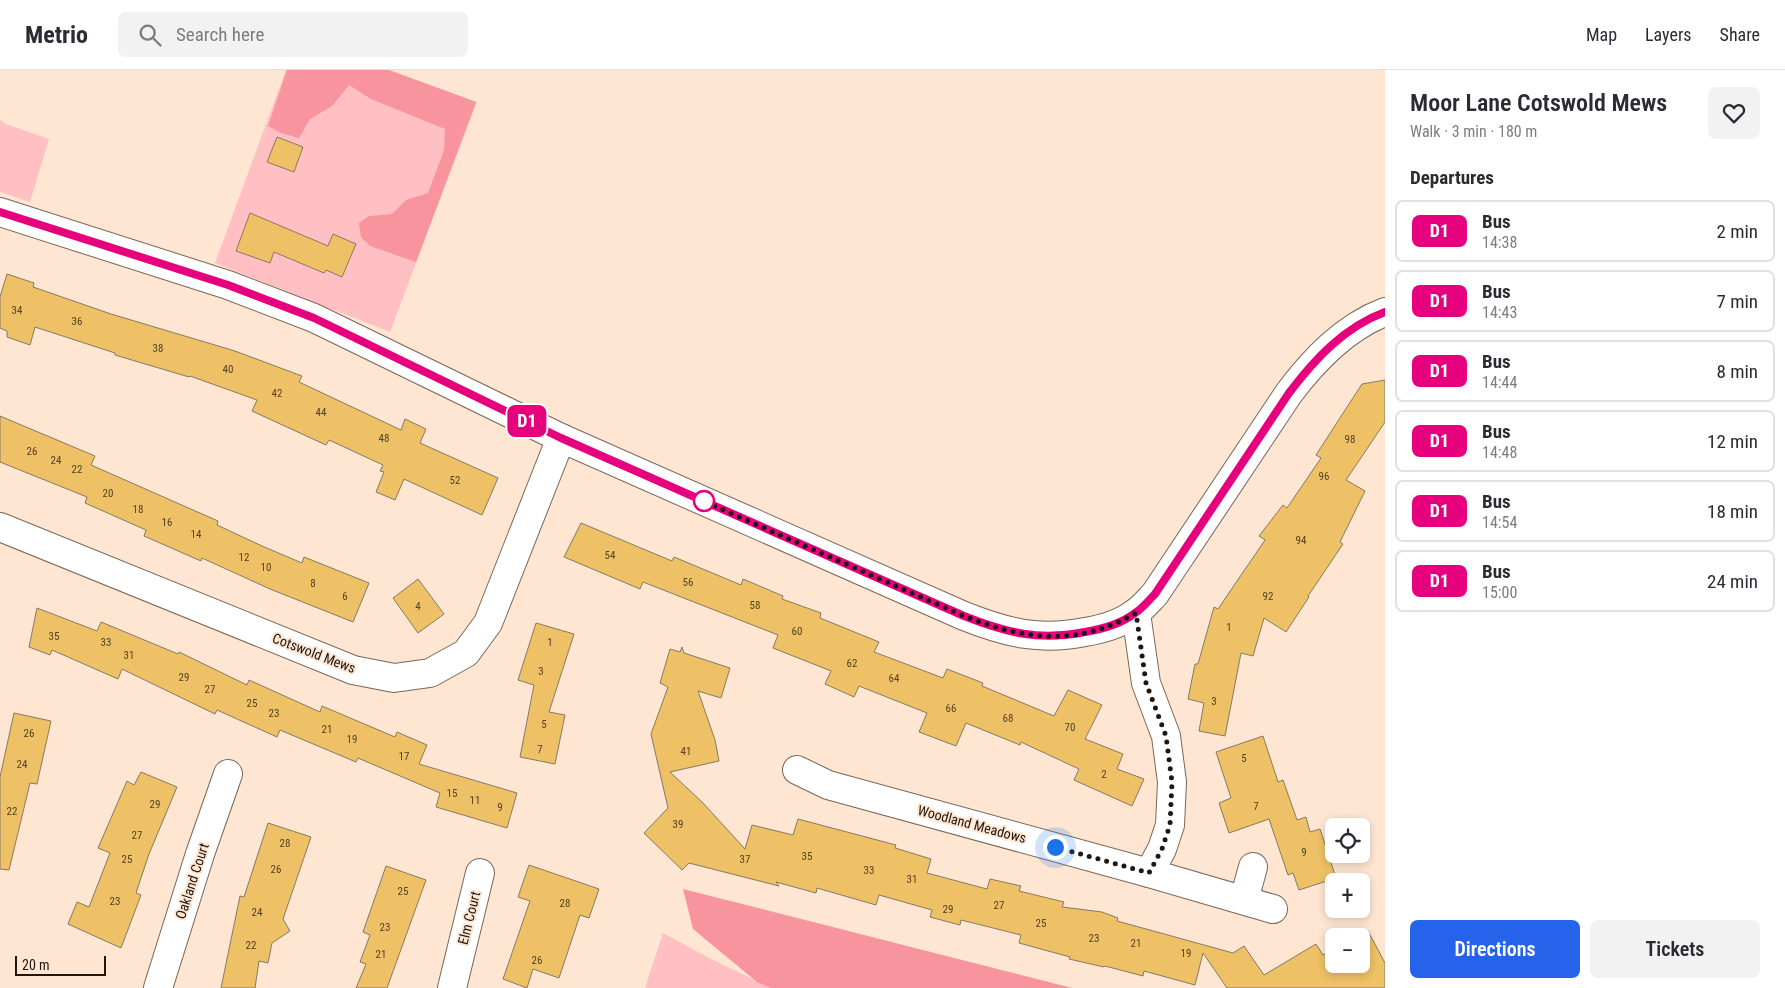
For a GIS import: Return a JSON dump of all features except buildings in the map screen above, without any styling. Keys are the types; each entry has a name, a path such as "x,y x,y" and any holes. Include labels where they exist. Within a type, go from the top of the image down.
{"street":[{"path":"0,212 228,285 314,318 561,438 988,626 1037,637 1054,637 1100,630 1136,613 1155,594 1304,373 1341,337 1374,316 1385,312"},
{"name":"Cotswold Mews","path":"0,527 353,670 394,678 430,673 466,653 488,623 561,438"},
{"path":"1136,613 1146,683 1166,736 1172,782 1170,825 1162,849 1149,873"},
{"name":"Woodland Meadows","path":"797,770 828,784 1273,909"},
{"name":"Oakland Court","path":"158,988 200,854 228,774"},
{"path":"1244,900 1252,867"},
{"name":"Elm Court","path":"462,973 480,873"}],"shaded area":[{"path":"286,70 388,70 477,102 390,332 215,263"},
{"path":"287,70 389,70 476,102 416,262 370,246 361,237 359,223 369,216 392,214 406,200 428,193 444,150 445,129 371,99 349,85 332,106 310,119 299,138 281,133 268,126"},
{"path":"0,120 6,124 49,139 30,202 0,192"},
{"path":"683,889 1072,988 771,988 757,982 693,929"},
{"path":"663,933 709,958 771,988 645,988"}],"bus line":[{"name":"D1","path":"0,212 228,285 314,318 561,438 964,616 988,626 1037,637 1054,637 1100,630 1136,613 1155,594 1304,373 1341,337 1374,316 1385,312"}],"route":[{"path":"704,501 701,500 988,626 1037,637 1054,637 1100,630 1136,613 1146,683 1166,736 1170,759 1172,805 1170,825 1162,849 1149,873 1055,847"}]}
